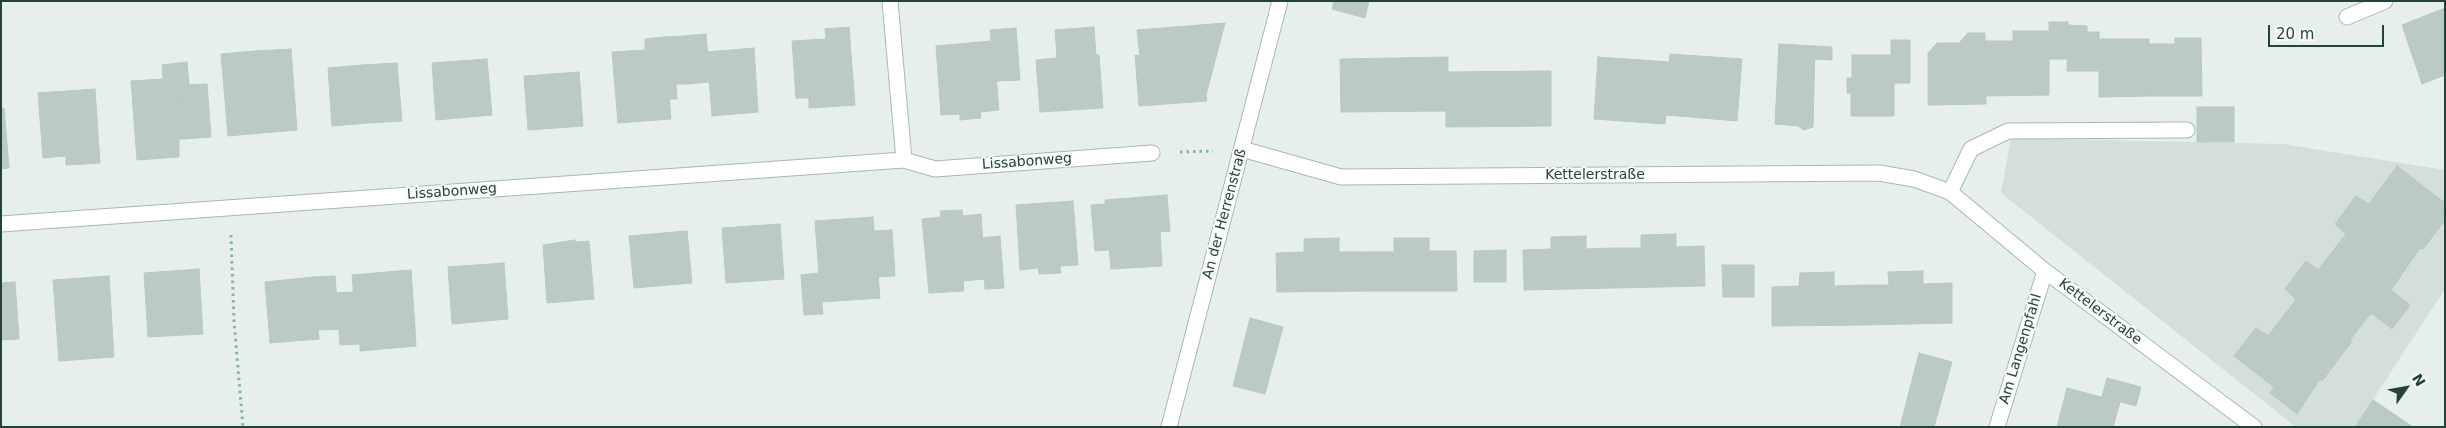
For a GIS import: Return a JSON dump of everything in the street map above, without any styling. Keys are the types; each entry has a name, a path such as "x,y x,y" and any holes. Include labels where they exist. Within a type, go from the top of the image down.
{"street":[{"path":"890,1 904,160"},
{"name":"An der Herrenstraß","path":"1169,427 1280,1"},
{"path":"2347,18 2385,1"},
{"path":"1950,192 1971,149 2008,131 2187,130"},
{"name":"Kettelerstraße","path":"1242,149 1341,177 1879,173 1914,179 1950,192 2046,271 2254,427"},
{"name":"Lissabonweg","path":"1,224 904,160 934,170 1152,153"},
{"name":"Am Langenpfahl","path":"1997,427 2046,271"}],"path":[{"path":"1152,153 1242,149"},
{"path":"230,207 234,321 243,427"}],"shaded area":[{"path":"2011,138 2283,144 2445,170 2445,289 2355,427 2296,427 2001,193"}],"building":[{"path":"1334,1 1369,1 1365,18 1332,9"},
{"path":"2445,8 2445,75 2422,84 2402,25"},
{"path":"2049,22 2068,22 2067,59 2049,59"},
{"path":"1225,23 1206,95 1207,101 1139,106 1135,55 1140,56 1137,30"},
{"path":"2068,25 2087,26 2088,71 2067,71"},
{"path":"849,27 855,105 809,108 809,98 796,98 792,41 826,39 825,29"},
{"path":"1094,27 1096,55 1099,55 1103,108 1040,112 1036,60 1057,58 1055,30"},
{"path":"1016,28 1020,80 997,81 990,30"},
{"path":"2013,31 2049,31 2049,95 1985,96 1985,41 2013,41"},
{"path":"2087,32 2099,32 2099,39 2149,39 2150,96 2099,97 2099,71 2088,71"},
{"path":"1968,33 1985,33 1986,104 1928,105 1928,53 1937,43 1959,43"},
{"path":"706,34 710,82 688,84 684,36"},
{"path":"684,36 688,84 676,84 677,99 669,99 664,37"},
{"path":"664,37 671,119 618,123 612,52 645,50 645,39"},
{"path":"2175,38 2201,38 2202,96 2150,96 2149,44 2175,44"},
{"path":"1891,40 1910,40 1910,83 1894,83 1894,55 1891,55"},
{"path":"993,41 999,110 980,112 981,118 960,120 960,114 941,115 936,46"},
{"path":"1779,44 1815,46 1813,127 1804,130 1798,126 1775,124"},
{"path":"1815,46 1832,47 1832,60 1814,59"},
{"path":"754,48 758,112 712,116 707,52"},
{"path":"291,49 297,130 262,133 256,51"},
{"path":"256,51 262,133 228,136 221,54"},
{"path":"1670,54 1742,59 1737,121 1666,115"},
{"path":"1852,55 1894,55 1894,116 1851,116 1851,93 1847,93 1847,78 1852,78"},
{"path":"1448,57 1448,72 1551,71 1551,126 1446,127 1446,111 1341,112 1340,59"},
{"path":"1598,57 1670,62 1665,124 1594,119"},
{"path":"487,59 492,115 436,120 432,63"},
{"path":"187,62 190,96 180,96 184,139 179,139 179,157 137,160 131,81 163,79 162,65"},
{"path":"397,63 402,121 367,123 362,65"},
{"path":"362,65 367,123 332,126 328,68"},
{"path":"579,72 583,126 528,130 524,76"},
{"path":"207,84 211,137 184,139 180,96 190,96 188,85"},
{"path":"95,89 100,163 66,165 66,156 43,158 38,93"},
{"path":"2197,107 2234,107 2234,142 2197,142"},
{"path":"1,108 4,108 9,168 1,169"},
{"path":"2397,166 2445,203 2445,220 2423,249 2420,248 2391,290 2410,305 2392,329 2371,313 2322,381 2320,379 2297,414 2270,393 2274,387 2234,356 2256,328 2268,336 2296,300 2285,289 2306,261 2318,270 2346,234 2335,224 2356,196 2369,204"},
{"path":"1167,195 1170,231 1160,232 1162,266 1111,269 1105,200"},
{"path":"1073,201 1078,265 1060,266 1061,273 1039,274 1038,268 1020,270 1016,205"},
{"path":"1105,204 1109,250 1095,251 1091,205"},
{"path":"962,210 963,216 981,214 985,279 963,281 964,291 929,293 922,219 941,217 940,211"},
{"path":"873,217 880,298 821,302 815,221"},
{"path":"780,224 784,279 726,283 722,228"},
{"path":"892,230 895,276 878,277 874,231"},
{"path":"687,231 692,283 634,288 629,236"},
{"path":"1676,234 1676,247 1704,246 1705,286 1614,288 1613,248 1641,248 1641,235"},
{"path":"1000,236 1004,288 985,289 982,238"},
{"path":"1586,236 1586,249 1613,248 1614,288 1524,290 1523,250 1551,249 1551,237"},
{"path":"1339,238 1339,252 1366,252 1367,291 1277,292 1276,253 1304,252 1304,239"},
{"path":"1394,238 1429,238 1429,251 1456,251 1457,291 1367,291 1366,252 1394,252"},
{"path":"575,240 576,242 589,241 594,299 547,303 543,245"},
{"path":"1506,250 1506,282 1474,282 1474,251"},
{"path":"504,263 508,319 452,324 448,267"},
{"path":"1722,265 1754,265 1754,297 1723,297"},
{"path":"199,269 203,334 148,337 144,273"},
{"path":"411,270 415,328 357,333 352,275"},
{"path":"1923,271 1923,284 1952,283 1952,323 1863,325 1862,285 1889,285 1888,272"},
{"path":"1834,272 1834,286 1862,285 1863,325 1772,326 1772,287 1799,286 1800,273"},
{"path":"819,273 823,314 804,315 801,275"},
{"path":"109,276 114,357 59,361 53,280"},
{"path":"335,276 339,329 319,330 314,277"},
{"path":"314,277 319,339 270,343 265,282"},
{"path":"15,282 19,339 1,340 1,283"},
{"path":"353,292 357,333 415,328 416,346 360,351 360,344 340,345 336,293"},
{"path":"1250,318 1283,327 1265,394 1233,386"},
{"path":"1919,353 1952,362 1934,427 1900,427"},
{"path":"2107,378 2141,387 2136,406 2102,397"},
{"path":"2067,388 2120,402 2113,427 2057,427"},
{"path":"2373,400 2413,427 2355,427"}]}
